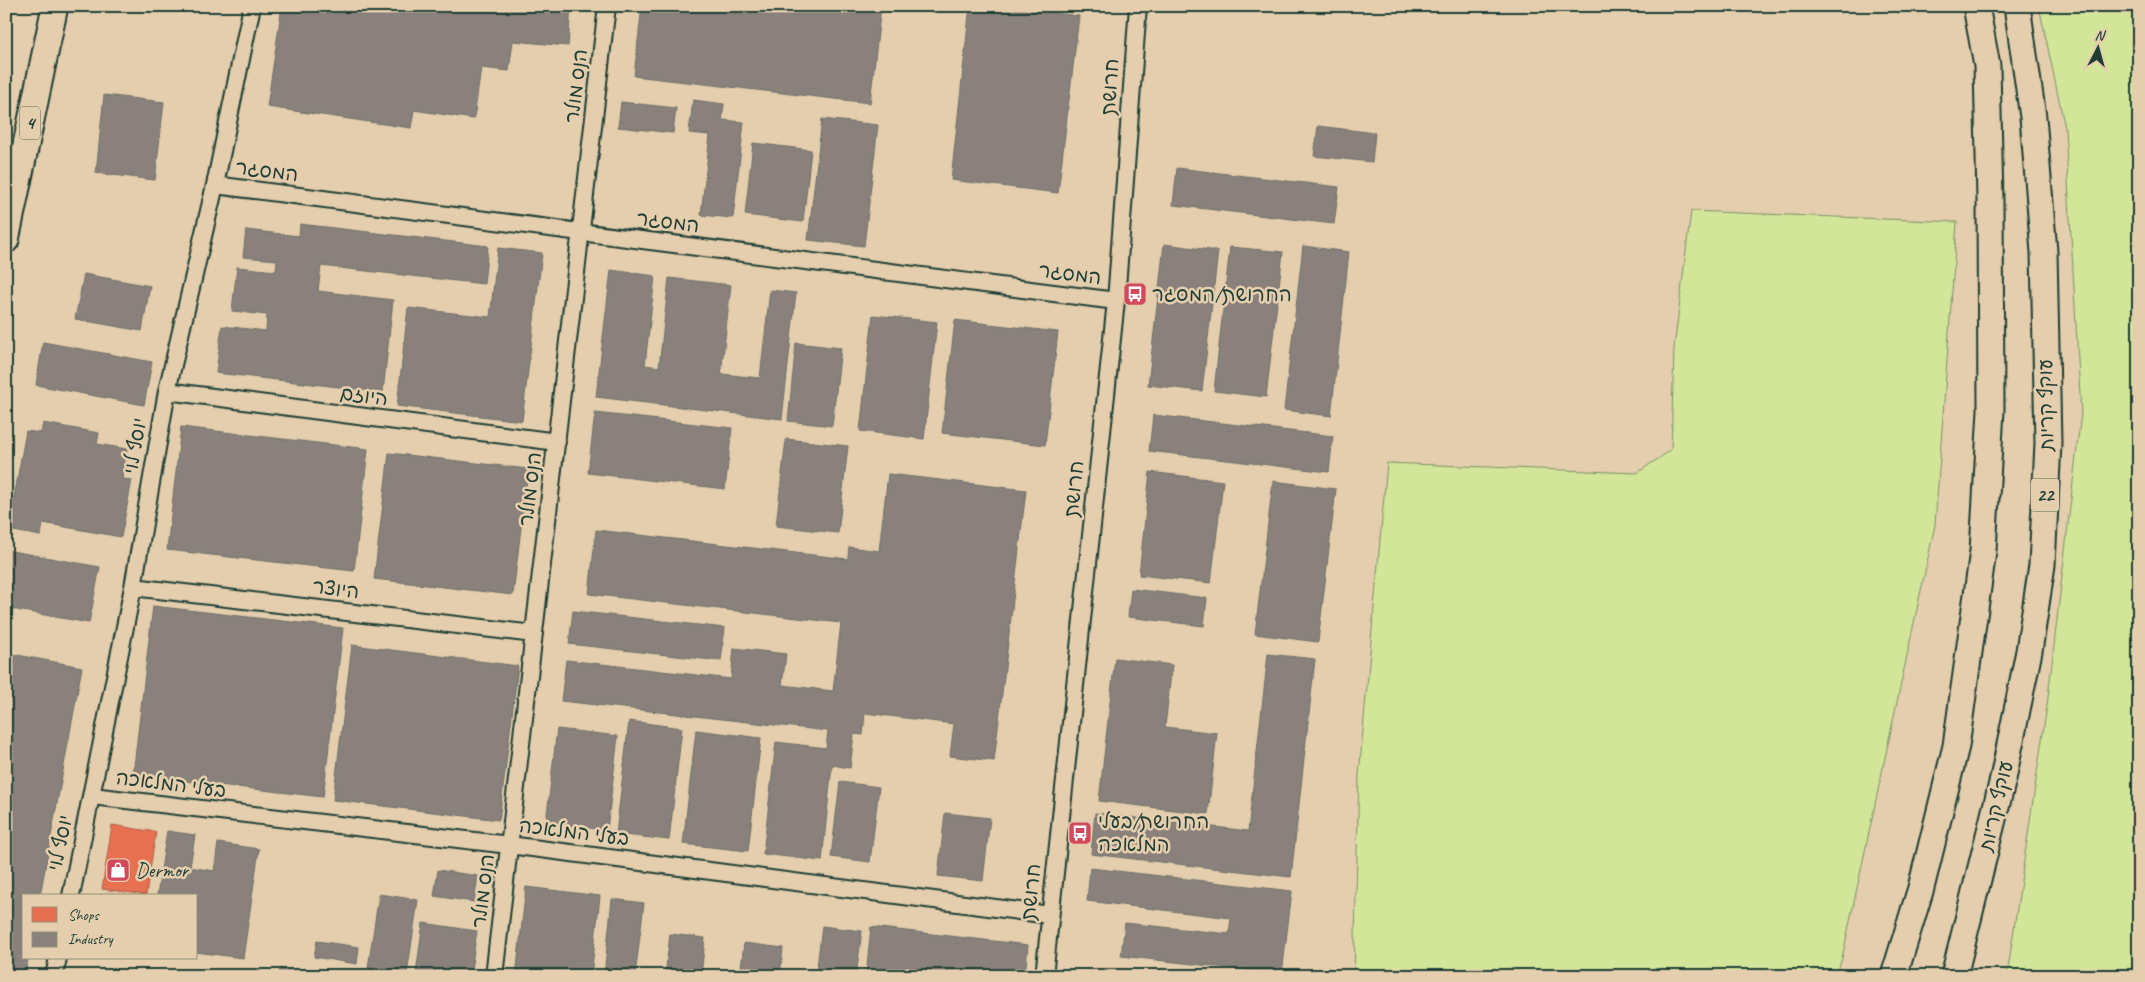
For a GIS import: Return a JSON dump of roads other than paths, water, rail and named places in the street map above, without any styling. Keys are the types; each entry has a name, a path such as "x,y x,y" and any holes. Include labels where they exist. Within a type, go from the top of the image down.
{"highway":[{"name":"4","path":"6,240 55,6"},
{"path":"1894,976 1922,888 1956,746 1983,542 1991,410 1990,192 1987,66 1976,6"},
{"name":"עוקף קריות","path":"1954,976 2003,779 2029,651 2042,565 2048,443 2044,252 2033,117 2017,6"},
{"path":"1881,976 1922,888"},
{"path":"1960,976 1962,945"}],"street":[{"name":"יוסף לוי","path":"71,894 133,587 167,391 215,186 252,6"},
{"name":"הנס מולר","path":"494,976 607,6"},
{"name":"חרושת","path":"1044,976 1116,301 1138,6"},
{"name":"המסגר","path":"215,186 1116,301"},
{"name":"היוזם","path":"167,391 556,442"},
{"name":"היוצר","path":"133,587 534,634"},
{"name":"בעלי המלאכה","path":"92,796 510,845 1050,915"},
{"path":"54,976 58,960"}],"place":[{"name":"החרושת/המסגר","path":"1135,294"},
{"name":"החרושת/בעלי המלאכה","path":"1080,833"},
{"name":"Dermor","path":"118,870"}]}
